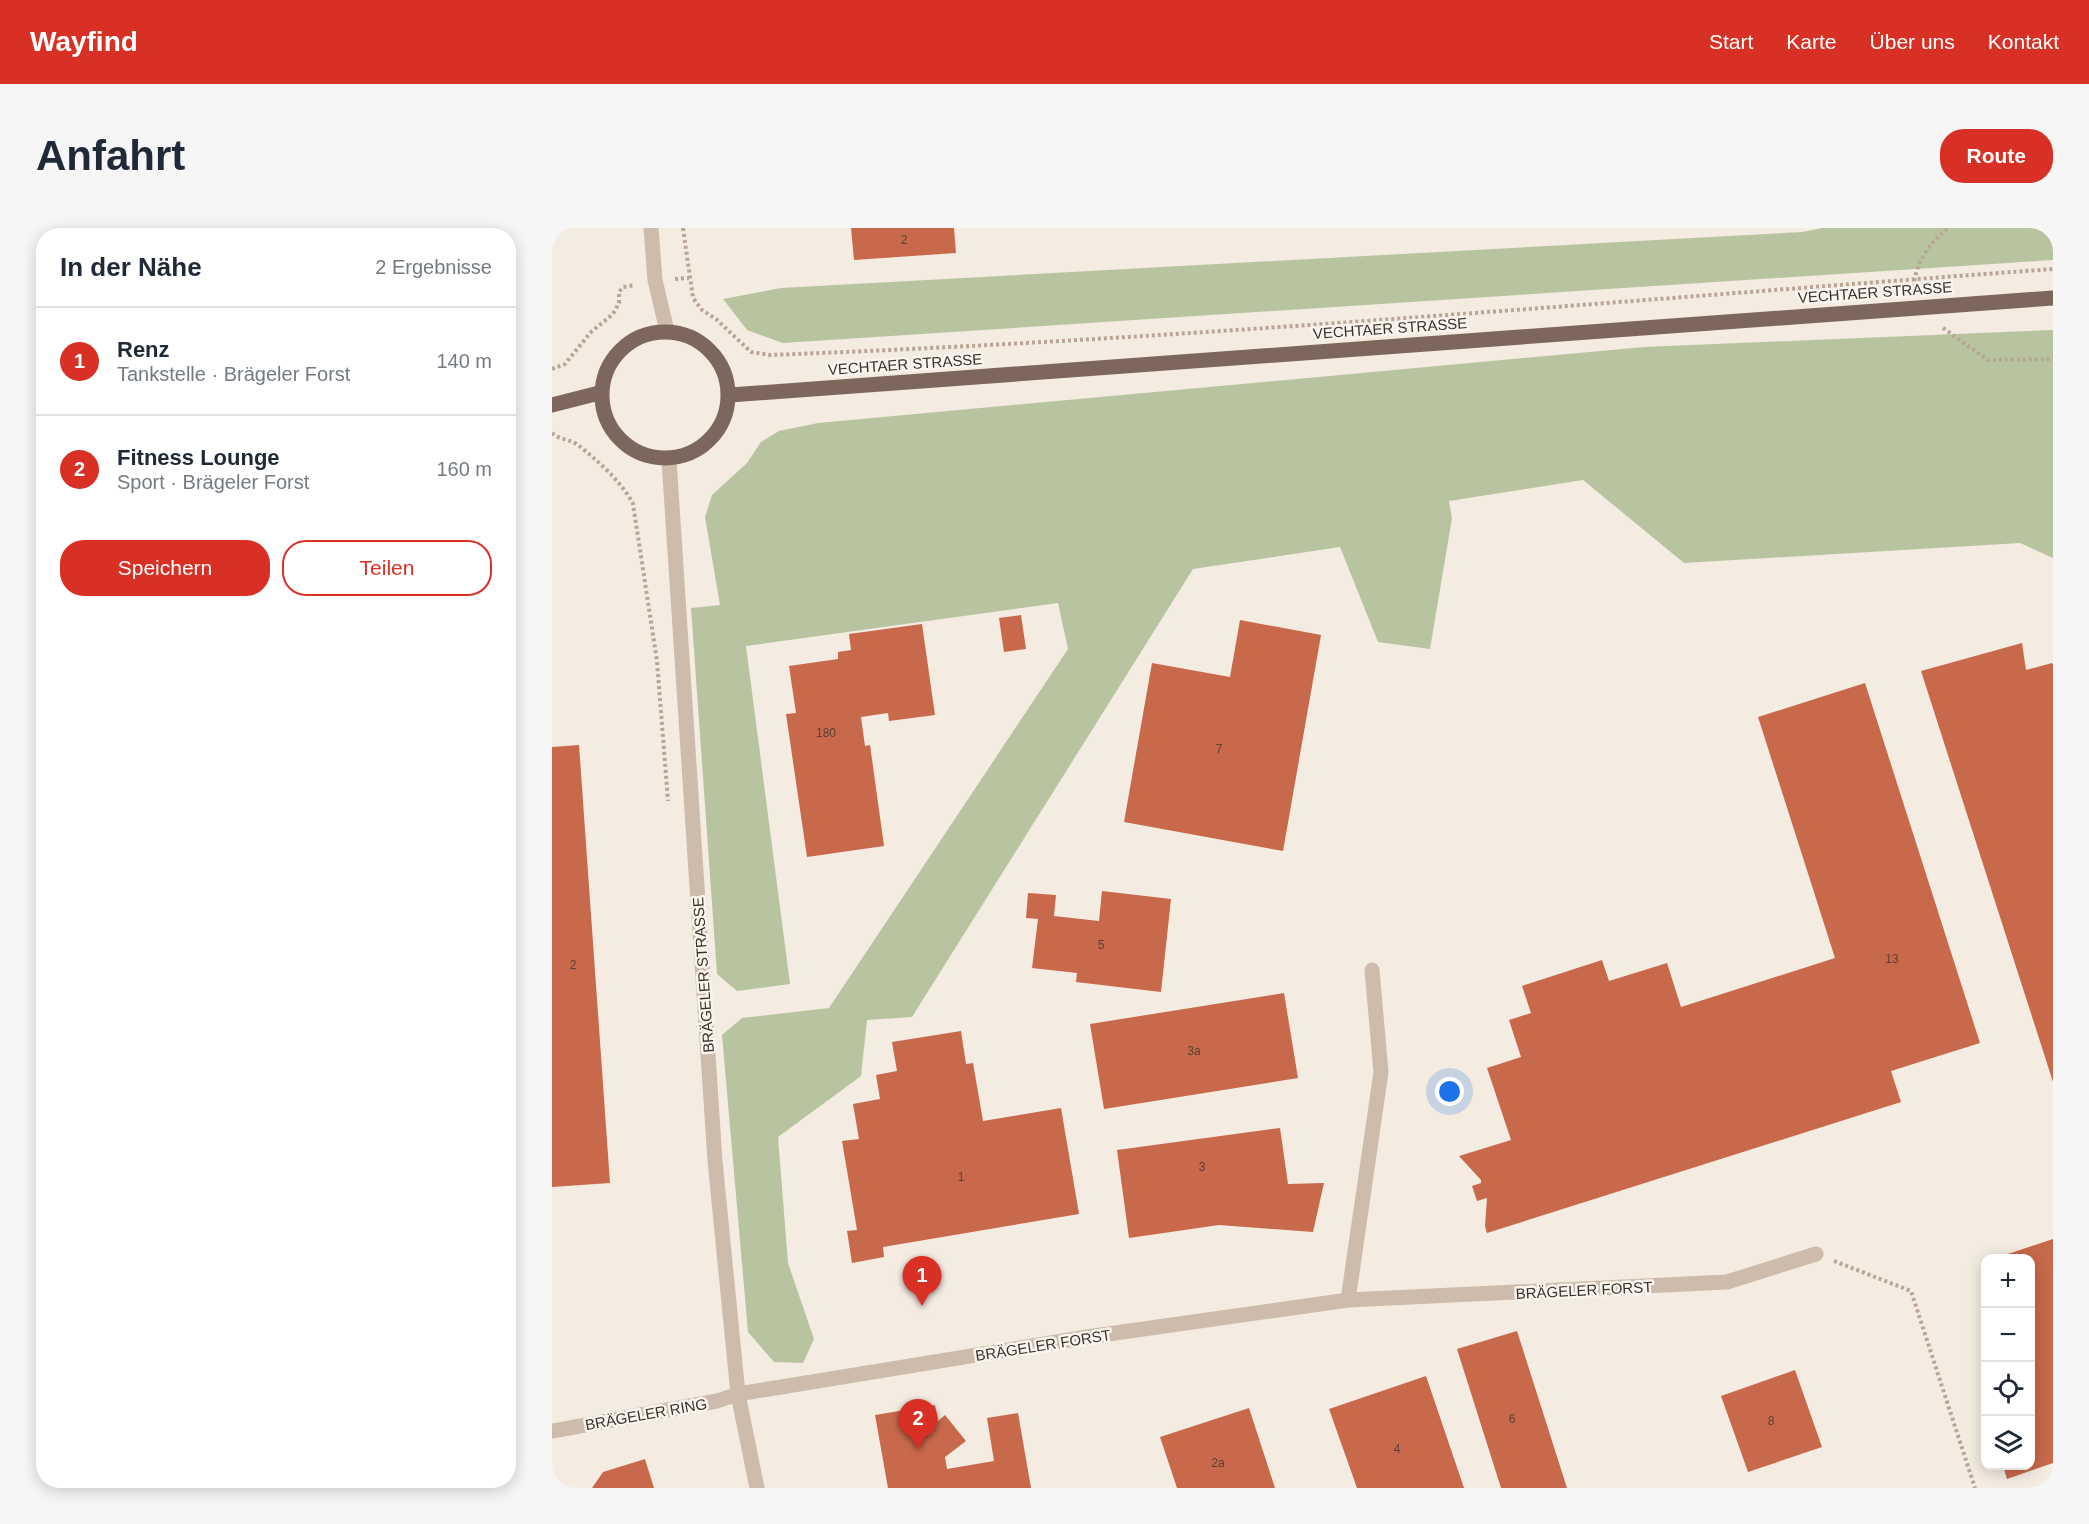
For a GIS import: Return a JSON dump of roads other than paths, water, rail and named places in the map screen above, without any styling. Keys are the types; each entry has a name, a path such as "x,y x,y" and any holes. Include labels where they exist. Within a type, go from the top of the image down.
{"main road":[{"name":"VECHTAER STRASSE","path":"730,395 2053,298"},
{"path":"667,331 695,338 712,352 726,377 730,395 724,418 713,437 703,446 669,460 643,455 621,441 608,423 599,393 607,367 620,349 646,334 667,331"},
{"path":"552,405 599,393"}],"street":[{"path":"651,228 655,280 667,331"},
{"name":"BRÄGELER STRASSE","path":"669,460 715,1161 738,1394 757,1488"},
{"path":"1348,1300 1381,1072 1372,970"},
{"name":"BRÄGELER FORST","path":"738,1394 1087,1337 1348,1300 1727,1282 1816,1254"},
{"name":"BRÄGELER RING","path":"552,1431 717,1401 738,1394"}],"place":[{"name":"Renz","path":"922,1306"},
{"name":"Fitness Lounge","path":"918,1449"}]}
